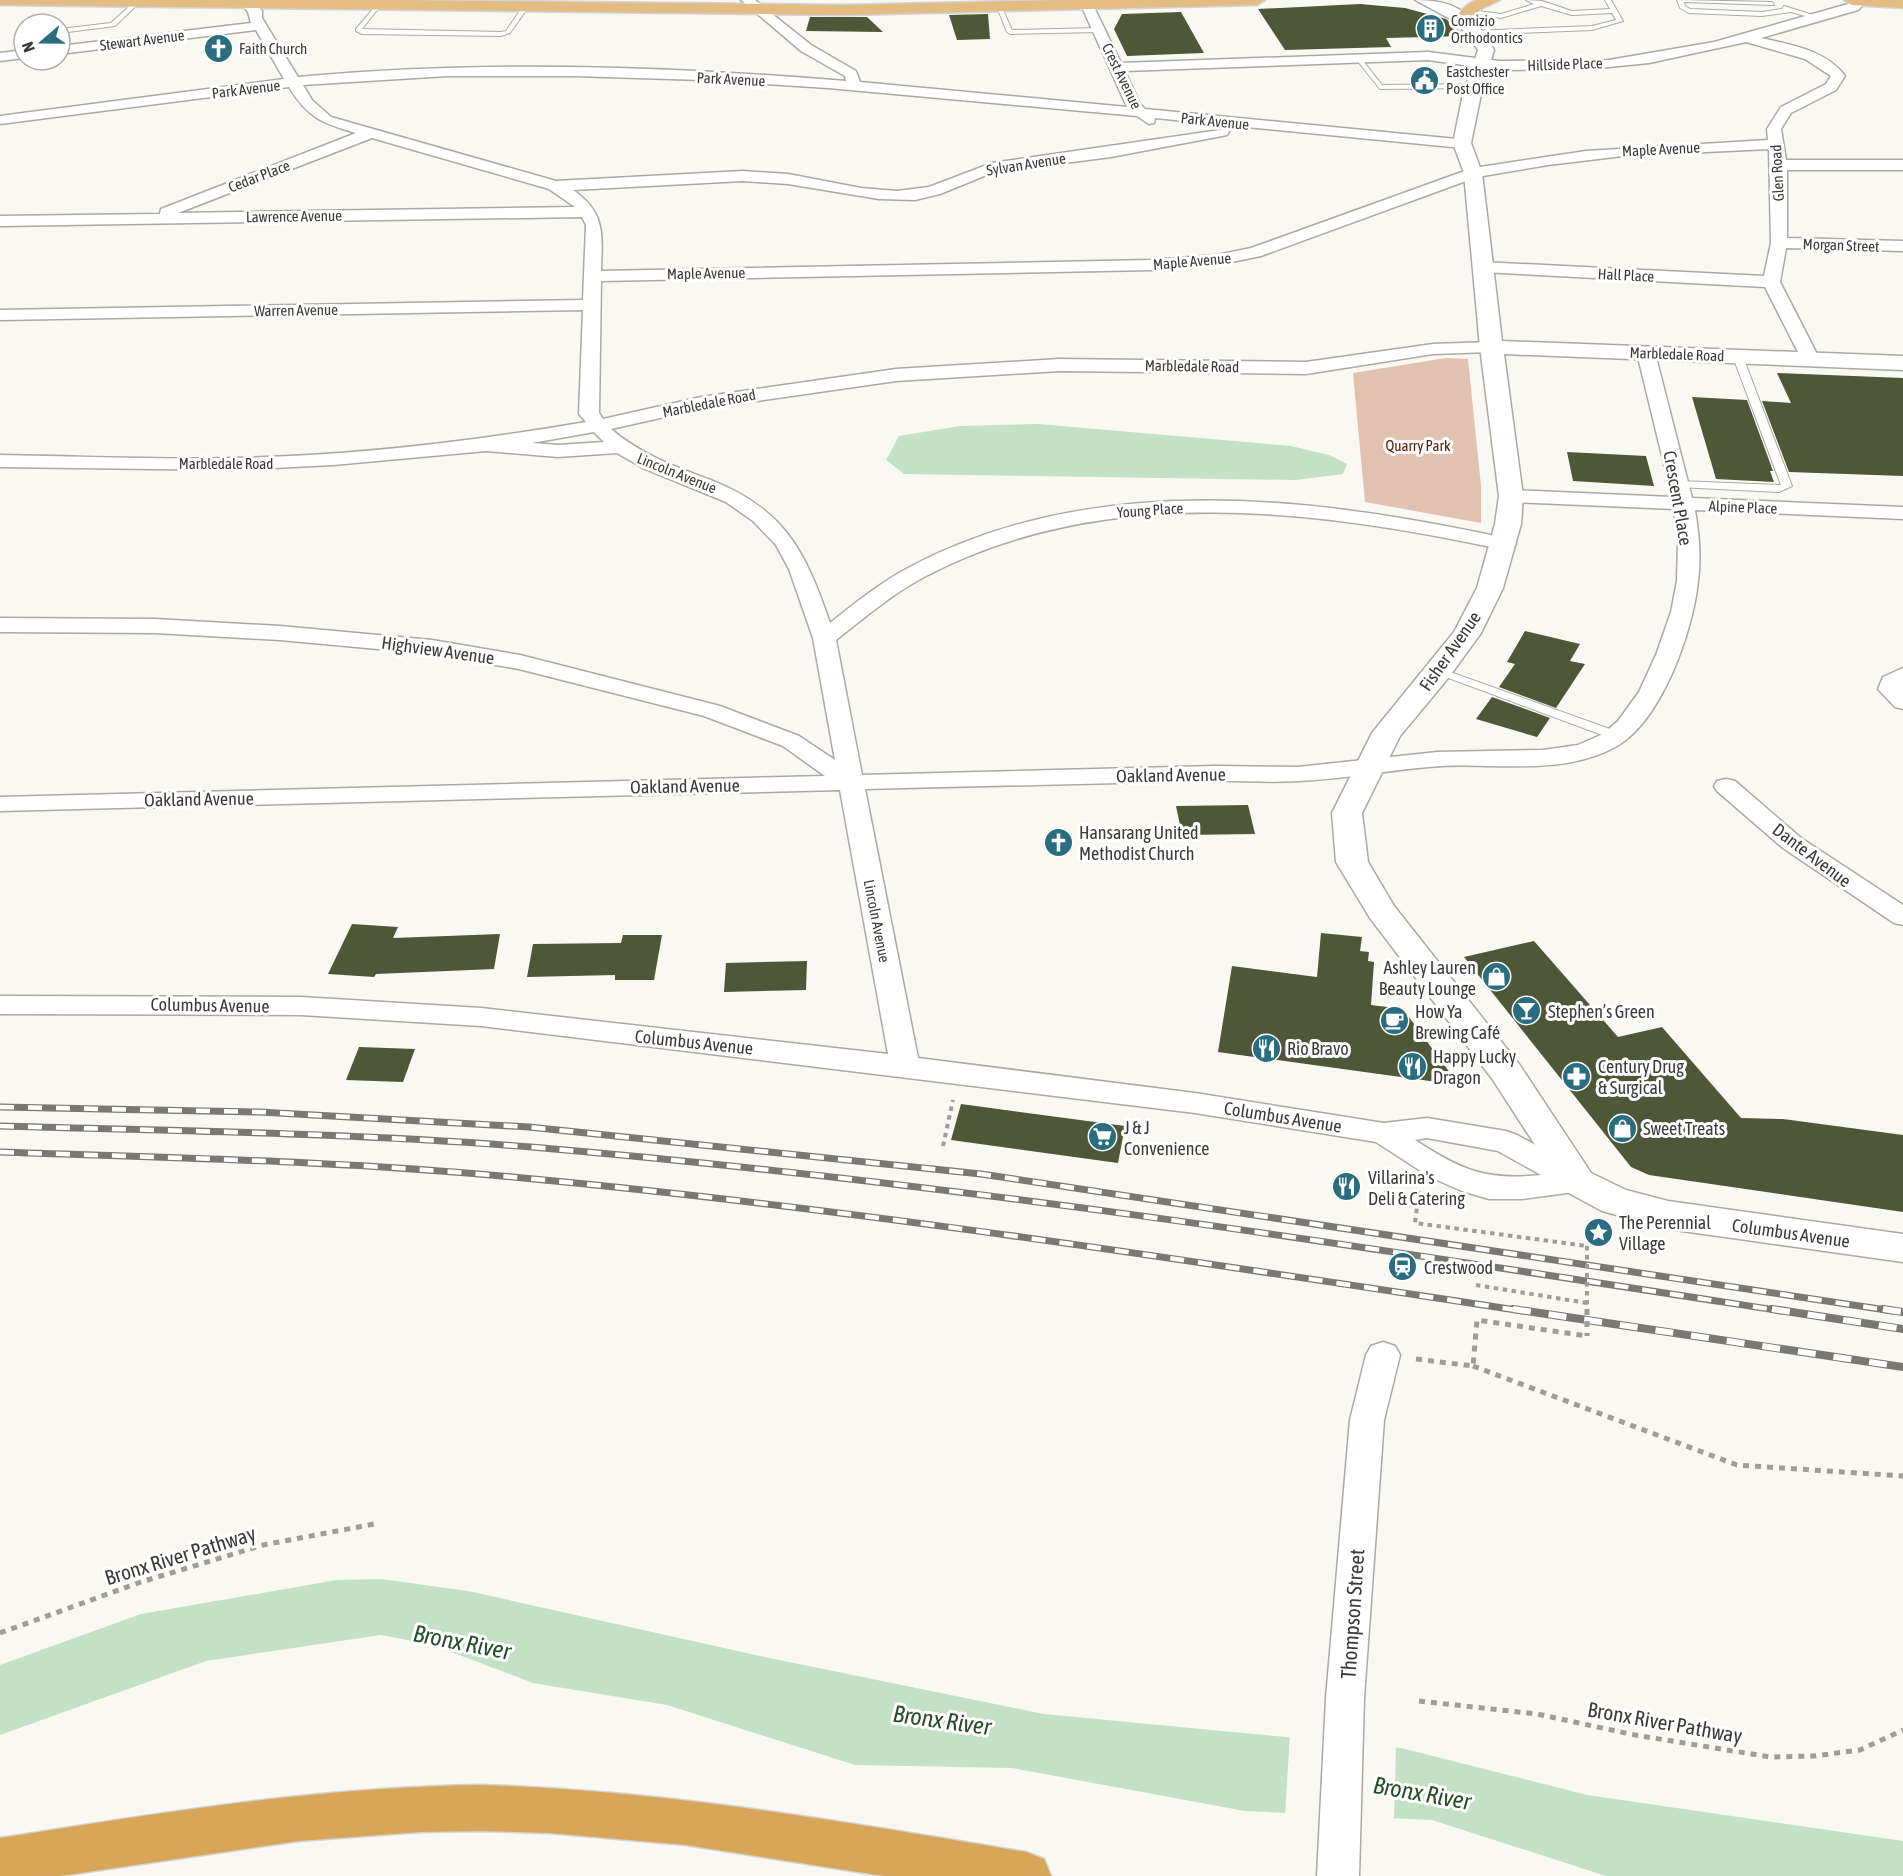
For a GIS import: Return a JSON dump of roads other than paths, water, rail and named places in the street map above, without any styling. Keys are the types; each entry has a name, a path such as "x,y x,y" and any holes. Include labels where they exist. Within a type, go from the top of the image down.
{"highway":[{"path":"0,1862 290,1820 407,1809 479,1808 568,1811 666,1820 1026,1876"}],"main road":[{"path":"0,0 526,6 937,4 999,8 1257,0"},
{"path":"1468,21 1475,6 1492,0"},
{"path":"1852,0 1903,3"}],"street":[{"path":"1423,0 1442,4 1468,21 1485,48 1462,143"},
{"name":"Hillside Place","path":"1117,67 1428,56 1507,66 1617,63 1667,57 1745,38 1853,7 1862,1"},
{"path":"245,2 255,11 259,26 293,83 317,115 368,134 555,186 583,206 594,225 589,414 597,426"},
{"path":"752,4 806,48 851,74 854,85"},
{"name":"Crest Avenue","path":"1087,5 1138,113 1150,121 1164,141"},
{"name":"Stewart Avenue","path":"72,49 259,26"},
{"name":"Glen Road","path":"1745,38 1812,57 1832,68 1838,76 1831,87 1786,110 1774,129 1779,165 1779,243 1771,282"},
{"name":"Park Avenue","path":"0,120 379,74 499,71 661,75 854,85 1283,129 1462,143"},
{"name":"Sylvan Avenue","path":"555,186 630,184 729,176 770,177 894,196 943,189 974,172 992,168 1100,154 1202,134 1283,129"},
{"name":"Cedar Place","path":"150,218 368,134"},
{"name":"Fisher Avenue","path":"1462,143 1473,173 1491,348 1511,496 1505,544 1490,588 1467,633 1439,671 1387,733 1347,813 1352,862 1381,911 1506,1072 1578,1182"},
{"name":"Maple Avenue","path":"592,276 1151,265 1217,260 1276,245 1473,173 1623,150 1775,144"},
{"path":"1779,165 1903,165"},
{"name":"Sylvan Avenue","path":"583,206 630,184"},
{"name":"Lawrence Avenue","path":"0,221 583,206"},
{"name":"Morgan Street","path":"1779,243 1903,246"},
{"name":"Hall Place","path":"1482,267 1771,282"},
{"path":"1771,282 1811,360"},
{"name":"Warren Avenue","path":"0,315 591,305"},
{"name":"Marbledale Road","path":"0,460 286,463 486,445 597,426 701,403 896,375 1059,365 1306,368 1433,348 1491,348 1903,363"},
{"name":"Crescent Place","path":"1370,766 1437,759 1558,755 1603,745 1617,736 1647,699 1669,654 1683,609 1689,565 1680,494 1646,353"},
{"name":"Lincoln Avenue","path":"597,426 620,447 645,463 683,475 727,494 760,518 782,539 801,570 809,602 824,638 905,1066"},
{"name":"Marbledale Road","path":"486,445 558,451 620,447"},
{"name":"Alpine Place","path":"1511,496 1680,494 1903,513"},
{"name":"Young Place","path":"824,638 882,594 918,572 956,554 1021,532 1101,514 1141,509 1217,506 1287,508 1373,519 1505,544"},
{"name":"Highview Avenue","path":"0,625 155,626 280,633 409,645 520,662 711,711 791,741 851,782"},
{"name":"Oakland Avenue","path":"0,804 1215,773 1308,773 1370,766"},
{"name":"Dante Avenue","path":"1726,786 1792,843 1903,917"},
{"name":"Columbus Avenue","path":"0,1005 301,1006 481,1017 905,1066 1172,1100 1384,1133 1427,1128 1506,1142 1616,1201 1668,1215 1903,1248"},
{"name":"Columbus Avenue","path":"1384,1133 1408,1150 1474,1184 1503,1189 1578,1182"},
{"name":"Thompson Street","path":"1338,1876 1344,1738 1367,1420 1383,1355"}],"lane":[{"path":"1529,0 1572,13 1614,11"},
{"path":"1468,21 1501,15 1552,0"},
{"path":"1468,21 1592,28 1620,21 1608,0"},
{"path":"1791,10 1762,14 1689,11 1682,7 1680,0 1771,2 1816,17"},
{"path":"72,30 113,25 137,2"},
{"path":"378,5 358,30 362,32 501,34 508,32 526,6"},
{"path":"999,8 1010,32 1099,30"},
{"path":"1358,58 1380,87 1474,86"},
{"path":"1680,494 1779,489 1787,486 1738,357"},
{"path":"1439,671 1617,736"}],"water":[{"path":"1038,424 1291,446 1329,455 1347,464 1343,474 1296,480 904,474 886,460 899,436 960,426"},
{"name":"Bronx River","path":"381,1579 468,1591 760,1656 1044,1714 1401,1748 1587,1795 1903,1841 1903,1876 1606,1876 1432,1820 1245,1811 1012,1768 855,1765 667,1705 533,1683 433,1645 381,1635 206,1661 0,1735 0,1665 141,1614 337,1580"}],"railway":[{"path":"0,1107 260,1112 529,1127 981,1174 1893,1311"},
{"path":"0,1126 266,1133 465,1142 688,1161 845,1178 1158,1218 1782,1311"},
{"path":"0,1152 393,1168 458,1172 648,1191 1024,1237 1523,1311"},
{"path":"1513,1309 1903,1367"},
{"path":"1772,1309 1903,1329"},
{"path":"1883,1309 1903,1312"}],"place":[{"name":"Comizio Orthodontics","path":"1430,29"},
{"name":"Faith Church","path":"218,48"},
{"name":"Eastchester Post Office","path":"1425,80"},
{"name":"Hansarang United Methodist Church","path":"1058,842"},
{"name":"Ashley Lauren Beauty Lounge","path":"1497,977"},
{"name":"Stephen’s Green","path":"1527,1011"},
{"name":"How Ya Brewing Café","path":"1394,1021"},
{"name":"Rio Bravo","path":"1266,1048"},
{"name":"Happy Lucky Dragon","path":"1412,1066"},
{"name":"Century Drug & Surgical","path":"1577,1076"},
{"name":"Sweet Treats","path":"1622,1128"},
{"name":"J & J Convenience","path":"1103,1137"},
{"name":"Villarina's Deli & Catering","path":"1347,1187"},
{"name":"The Perennial Village","path":"1598,1232"},
{"name":"Crestwood","path":"1403,1267"}],"park label":[{"name":"Quarry Park","path":"1418,445"}]}
